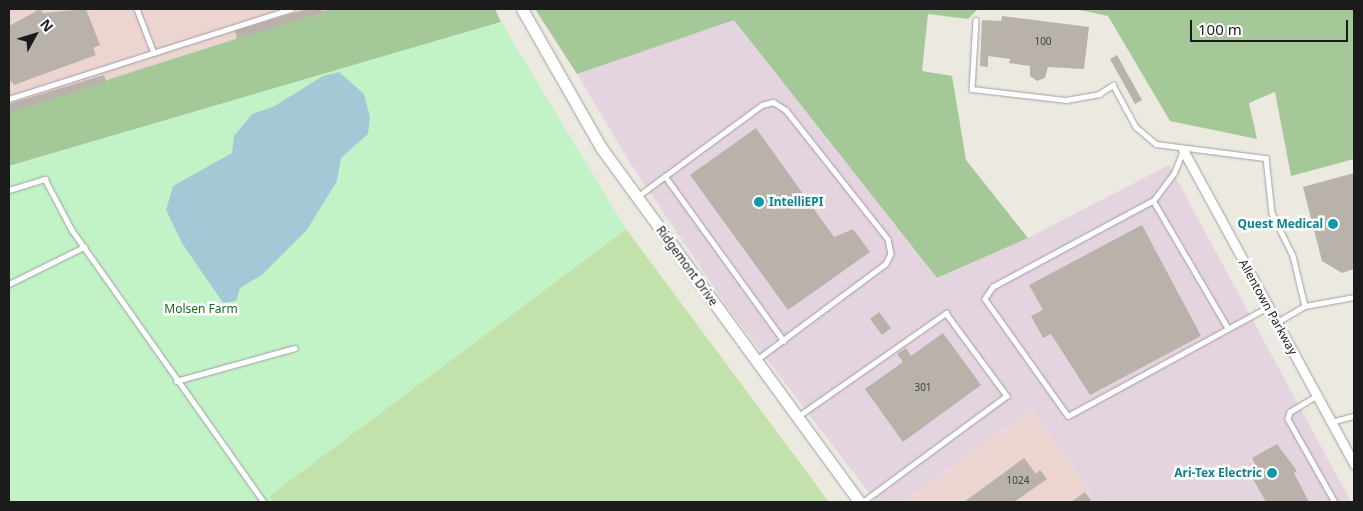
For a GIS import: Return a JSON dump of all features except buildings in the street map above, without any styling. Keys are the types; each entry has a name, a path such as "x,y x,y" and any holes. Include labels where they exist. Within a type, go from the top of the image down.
{"street":[{"name":"Ridgemont Drive","path":"522,9 575,108 636,197 859,502"},
{"name":"Allentown Parkway","path":"1184,150 1354,464"}],"lane":[{"path":"137,9 154,53"},
{"path":"9,99 291,9"},
{"path":"976,20 972,89 1066,100 1099,94 1113,85 1136,127 1156,144 1184,150 1266,158 1272,213 1293,256 1305,306"},
{"path":"636,197 762,105 772,102 786,110 888,239 891,254 886,264 756,361"},
{"path":"1184,150 1174,173 1153,201 993,287 986,299 988,307 1005,323 1068,416 1268,307"},
{"path":"665,176 784,341"},
{"path":"9,190 45,179 84,247 176,381 264,502"},
{"path":"1153,201 1228,329"},
{"path":"9,284 84,247"},
{"path":"1276,322 1305,306 1354,298"},
{"path":"797,418 946,313 1007,396 863,502"},
{"path":"176,381 295,348"},
{"path":"1317,396 1290,412 1288,419 1335,502"},
{"path":"1331,422 1354,416"}],"shaded area":[{"path":"9,9 330,9 9,111"},
{"path":"734,19 937,278 1028,238 1169,165 1351,502 1097,502 1031,409 904,502 876,502 730,311 630,163 577,74"},
{"path":"1031,409 1097,502 904,502"}],"green space":[{"path":"330,9 495,9 501,22 9,166 9,111"},
{"path":"535,9 978,9 968,19 928,14 922,71 952,76 966,160 1028,238 937,278 734,20 577,74"},
{"path":"1075,9 1354,9 1354,159 1291,176 1275,92 1249,103 1257,139 1170,121 1108,16"},
{"name":"Molsen Farm","path":"501,22 626,229 269,496 274,502 9,502 9,166"},
{"path":"626,229 829,502 274,502 269,496"}],"water":[{"path":"339,72 364,94 370,117 368,134 341,158 337,181 306,231 263,274 240,288 236,301 223,303 182,243 166,210 173,186 232,153 234,136 252,114 273,107 323,76"}],"place":[{"name":"IntelliEPI","path":"759,202"},
{"name":"Quest Medical","path":"1333,224"},
{"name":"Ari-Tex Electric","path":"1272,473"}]}
